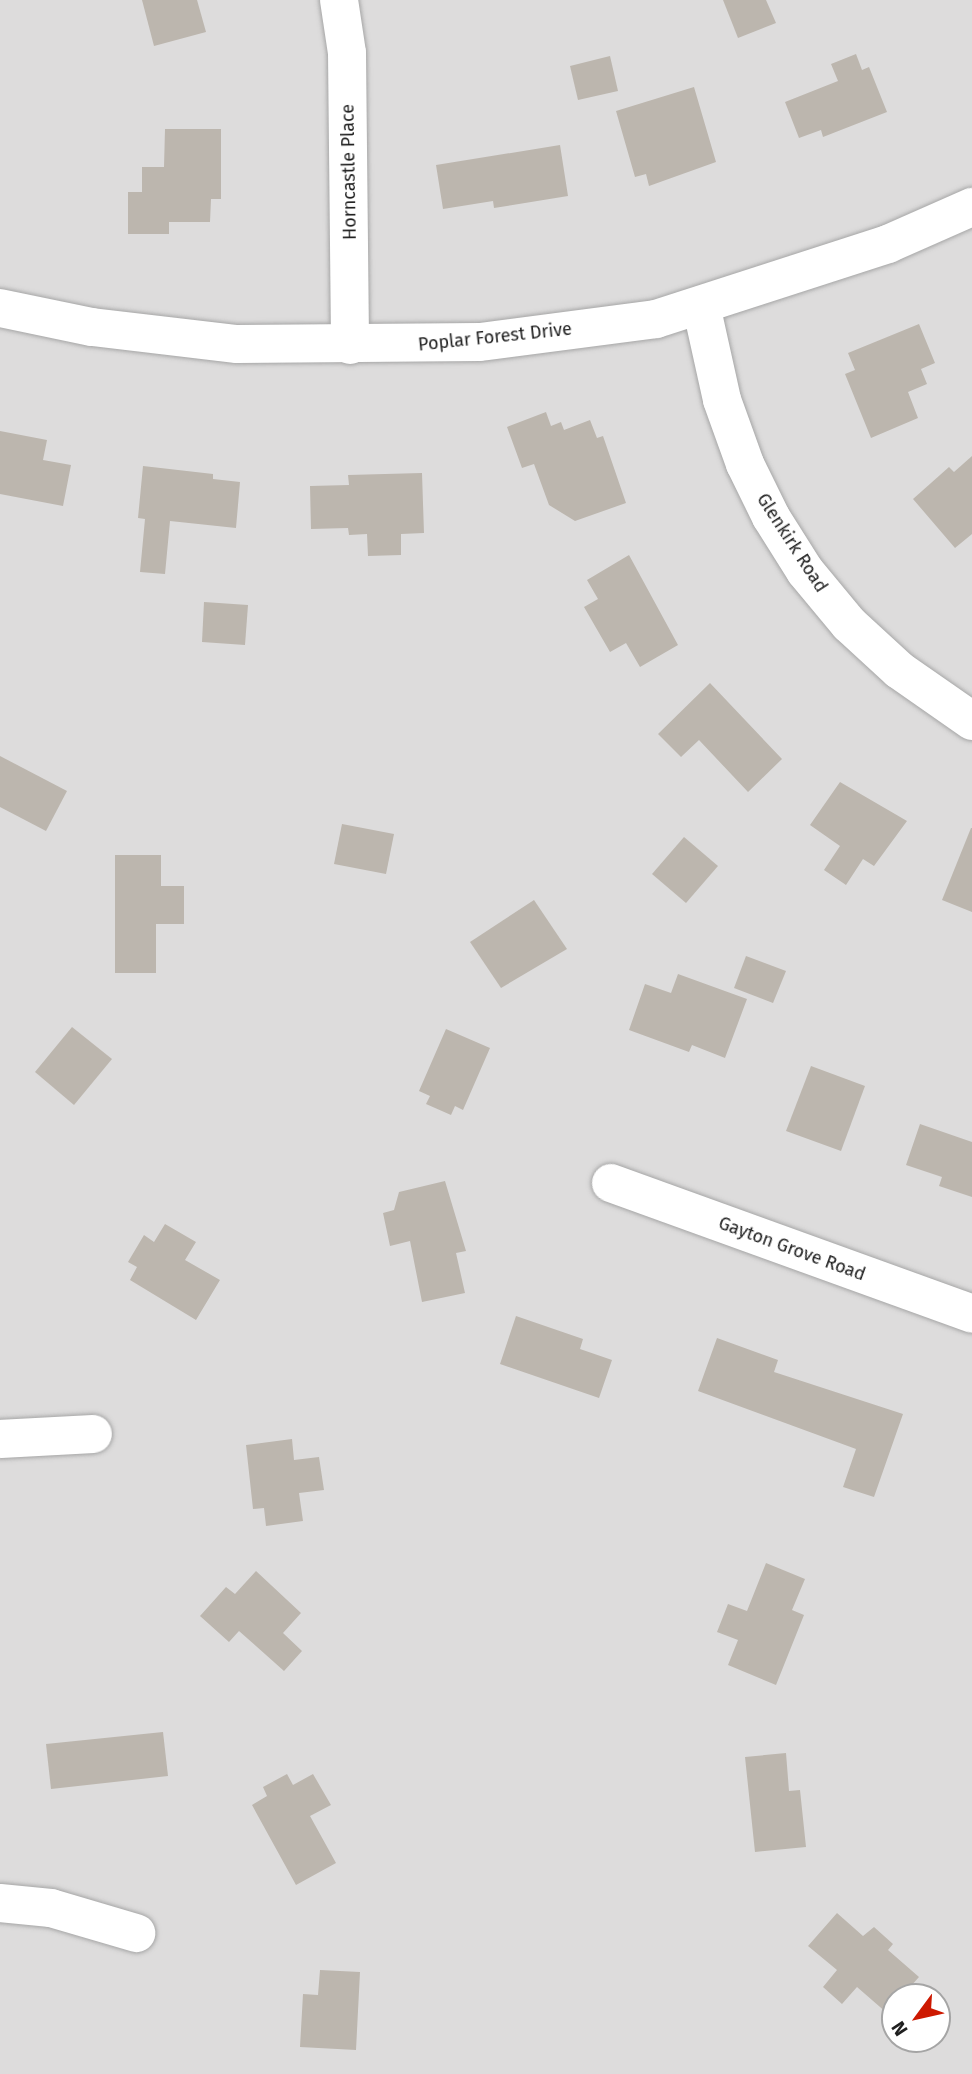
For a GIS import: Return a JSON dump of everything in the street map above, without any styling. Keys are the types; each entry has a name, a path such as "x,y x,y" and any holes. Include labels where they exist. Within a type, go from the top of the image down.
{"street":[{"name":"Horncastle Place","path":"339,0 347,67 351,345"},
{"name":"Poplar Forest Drive","path":"0,307 169,338 351,345 480,342 656,318 888,244 972,207"},
{"name":"Glenkirk Road","path":"701,305 722,400 744,464 792,550 849,624 899,670 972,721"},
{"name":"Gayton Grove Road","path":"611,1183 972,1314"},
{"path":"0,1439 93,1434"},
{"path":"0,1903 51,1908 136,1933"}],"shaded area":[{"path":"0,0 972,0 972,2074 0,2074"}],"building":[{"path":"142,0 197,0 206,32 154,46"},
{"path":"723,0 766,0 776,23 738,38"},
{"path":"856,54 862,70 869,67 887,112 823,137 821,130 799,138 785,102 838,81 831,64"},
{"path":"610,56 618,91 578,100 570,66"},
{"path":"694,87 716,162 649,186 646,174 635,177 616,111"},
{"path":"165,129 221,129 221,199 211,199 210,222 169,222 169,234 128,234 128,192 142,192 142,167 164,167"},
{"path":"560,145 568,196 494,208 493,201 443,209 436,165"},
{"path":"919,324 935,363 921,369 927,384 908,392 918,418 871,438 845,374 855,370 848,353"},
{"path":"546,412 551,426 561,422 564,430 590,420 597,438 603,436 626,503 575,521 549,505 534,464 522,468 507,427"},
{"path":"0,431 47,440 43,460 71,465 63,506 0,494"},
{"path":"972,456 972,534 955,548 913,499 949,467 954,472"},
{"path":"143,466 213,474 213,479 240,482 236,528 170,521 165,574 140,572 145,519 138,518"},
{"path":"422,473 424,533 401,534 401,555 368,556 367,534 349,535 348,528 311,529 310,486 349,485 348,475"},
{"path":"629,555 678,645 640,667 626,643 610,652 584,607 598,599 587,580"},
{"path":"204,602 248,605 245,645 202,642"},
{"path":"710,683 782,759 748,792 699,740 681,757 658,734"},
{"path":"0,756 67,791 46,831 0,807"},
{"path":"840,782 907,821 874,866 863,859 846,885 824,870 840,846 810,825"},
{"path":"342,824 394,834 386,874 334,864"},
{"path":"972,828 972,912 942,900"},
{"path":"684,837 718,866 686,903 652,874"},
{"path":"115,855 161,855 161,886 184,886 184,924 156,924 156,973 115,973"},
{"path":"534,900 567,949 501,988 470,942"},
{"path":"746,956 786,971 773,1003 734,988"},
{"path":"678,974 747,999 725,1058 692,1045 689,1052 629,1030 645,984 671,993"},
{"path":"72,1027 112,1059 74,1105 35,1072"},
{"path":"446,1029 490,1048 463,1110 455,1106 451,1115 426,1104 430,1096 419,1091"},
{"path":"811,1066 865,1086 841,1151 786,1131"},
{"path":"920,1124 972,1142 972,1197 939,1186 942,1177 906,1165"},
{"path":"445,1181 466,1251 456,1253 465,1293 422,1302 410,1241 390,1246 383,1213 394,1210 399,1192"},
{"path":"165,1224 196,1242 185,1260 220,1280 196,1320 130,1280 137,1267 128,1262 144,1235 154,1242"},
{"path":"516,1316 583,1339 580,1349 612,1360 599,1398 500,1364"},
{"path":"717,1338 778,1360 774,1372 903,1414 874,1497 843,1487 856,1449 698,1391"},
{"path":"292,1439 294,1460 319,1457 324,1490 299,1493 303,1521 266,1526 264,1508 253,1509 246,1445"},
{"path":"766,1563 805,1579 792,1610 804,1615 776,1685 728,1665 738,1640 717,1632 728,1604 747,1611"},
{"path":"256,1571 301,1613 283,1633 302,1651 284,1671 239,1631 229,1642 200,1616 226,1587 235,1594"},
{"path":"163,1732 168,1776 51,1789 46,1744"},
{"path":"786,1753 789,1791 800,1790 806,1847 755,1852 745,1757"},
{"path":"287,1774 293,1785 313,1774 331,1805 310,1816 336,1863 296,1885 252,1805 267,1796 263,1787"},
{"path":"837,1913 863,1936 874,1927 893,1944 888,1950 919,1977 914,1983 881,1983 881,2008 857,1987 842,2004 823,1987 837,1970 808,1946"},
{"path":"320,1970 360,1972 356,2050 300,2047 303,1994 318,1995"}]}
